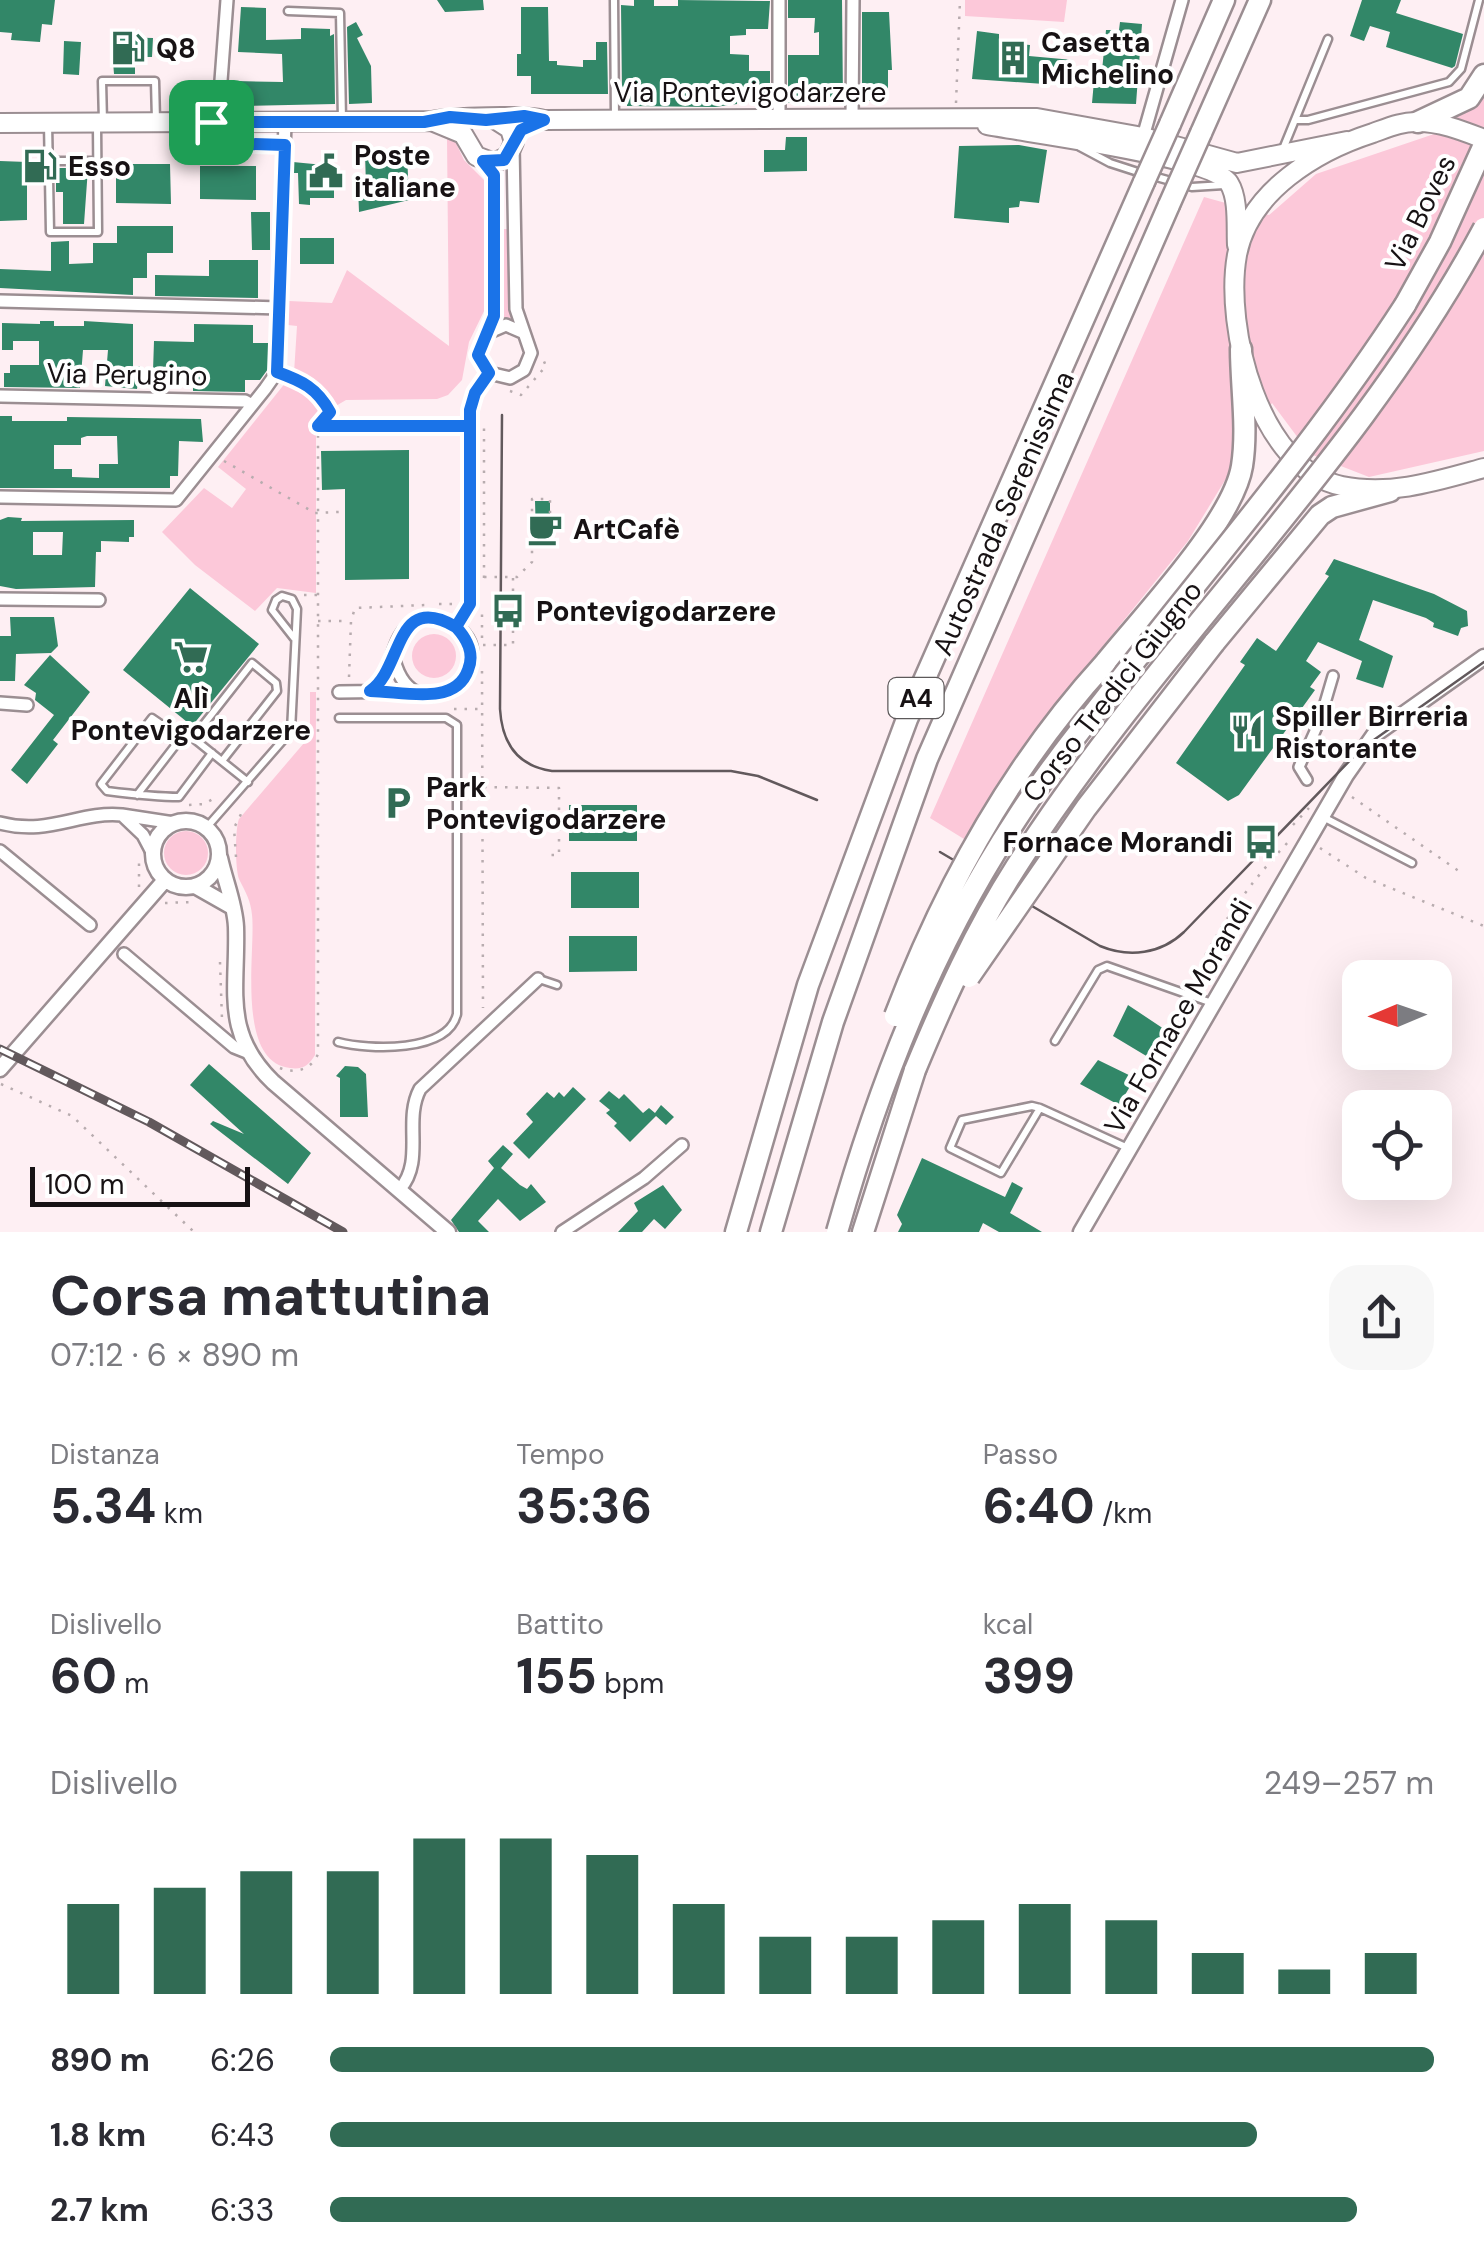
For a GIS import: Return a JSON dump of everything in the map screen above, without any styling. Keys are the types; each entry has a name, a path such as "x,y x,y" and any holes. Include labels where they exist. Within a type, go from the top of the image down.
{"highway":[{"name":"Autostrada Serenissima","path":"736,1232 808,986 914,702 1224,0"},
{"name":"Autostrada Serenissima","path":"771,1232 833,1022 927,759 1260,0"},
{"path":"1418,122 1476,95 1484,75"},
{"name":"Via Boves","path":"1405,305 1440,242 1484,142"},
{"name":"Corso Tredici Giugno","path":"864,1232 915,1070 964,960 1042,826 1107,738 1369,410 1437,310 1484,228"},
{"name":"Corso Tredici Giugno","path":"837,1232 870,1118 938,952 1018,815 1157,632 1310,442 1405,305"},
{"path":"870,1118 883,1048 918,958 970,850 1029,756 1188,560 1235,491 1243,443 1240,349"},
{"path":"915,1070 991,941 1126,753 1214,643 1320,515 1332,507 1390,491"}],"main road":[{"name":"Via Pontevigodarzere","path":"0,123 432,121 450,117 491,120 532,116 544,120 1037,118 1143,137 1236,163 1418,122"},
{"name":"Via Pontevigodarzere","path":"955,119 1203,167 1229,184 1237,256 1240,349 1268,428 1287,454 1312,476 1339,486 1390,491 1484,468"},
{"path":"470,144 475,127 491,120 510,129 513,144"},
{"path":"432,121 458,130 483,161 499,162 521,130 544,120"},
{"path":"1418,122 1456,128 1484,142"},
{"path":"1237,256 1250,223 1280,184 1347,141"}],"street":[{"path":"214,122 227,0"},
{"path":"779,0 779,119"},
{"path":"852,119 853,0"},
{"path":"1143,137 1182,0"},
{"path":"0,496 176,500 214,455 277,372 285,122"},
{"path":"483,161 492,168 494,179 494,308 478,355 489,373 510,378 524,370 531,348 516,309 513,144"},
{"path":"0,302 280,308"},
{"path":"485,334 506,325 522,332"},
{"path":"456,627 470,604 470,426 475,393 489,373"},
{"name":"Via Perugino","path":"0,396 245,401 252,405"},
{"path":"0,598 99,600"},
{"path":"339,692 414,691 426,695 450,691 468,672 470,648 456,627 433,618 420,620 400,635 394,660 380,685 370,691"},
{"name":"Via Fornace Morandi","path":"1081,1232 1374,734 1484,657"},
{"path":"394,660 404,683 414,691"},
{"path":"1307,780 1299,767 1320,720 1332,676"},
{"path":"0,703 28,705"},
{"path":"0,823 54,827 102,815 122,815 174,823 191,821 206,827 227,861 236,928 234,1006 249,1053 269,1078 448,1232"},
{"path":"122,815 143,835 145,852 165,880 232,907"},
{"path":"145,852 174,823"},
{"path":"0,851 90,925"},
{"path":"195,894 227,861"},
{"path":"0,1069 165,880"},
{"path":"124,954 241,1052 249,1053"},
{"path":"400,1190 413,1171 414,1106 420,1088 538,978"},
{"path":"562,1232 644,1178 682,1145"}],"lane":[{"path":"614,0 615,120"},
{"path":"1296,120 1449,82 1460,68 1479,0"},
{"path":"288,10 340,13 342,121"},
{"path":"1275,157 1287,144 1328,39"},
{"path":"48,122 50,232 98,232 102,82 155,81 156,121"},
{"path":"214,122 216,143 285,145"},
{"path":"49,162 98,161"},
{"path":"206,827 291,731 296,605 290,597 282,596 272,610 294,638"},
{"path":"193,738 252,663 266,674 278,690 222,761"},
{"path":"212,753 179,797 107,791 101,784 152,718 181,738 193,738 212,753 222,761 248,782"},
{"path":"338,1042 420,1044 435,1040 454,1025 458,740 456,723 446,718 339,718"},
{"path":"137,795 181,738"},
{"path":"1322,817 1412,863"},
{"path":"1056,1041 1098,970 1106,966 1213,1004"},
{"path":"538,978 557,985"},
{"path":"1040,1108 1001,1174 950,1148 962,1120 1032,1106 1040,1108 1130,1149"}],"path":[{"path":"955,119 960,0"},
{"path":"274,1064 301,1070 318,1054 318,426 330,412 313,387 277,372"},
{"path":"498,390 521,395 542,372"},
{"path":"318,426 484,426"},
{"path":"214,455 318,512 339,512"},
{"path":"484,577 514,577 532,562 532,539 532,499 550,499 550,539 532,539"},
{"path":"482,604 482,645 513,645 514,577"},
{"path":"304,596 318,595"},
{"path":"318,621 351,621"},
{"path":"304,658 318,658"},
{"path":"482,661 483,1008"},
{"path":"304,689 318,689"},
{"path":"458,740 483,740"},
{"path":"483,786 559,788 559,855 545,855"},
{"path":"1352,797 1463,874"},
{"path":"227,861 242,812 238,808"},
{"path":"1191,984 1220,925 1239,897 1290,840 1299,838"},
{"path":"1312,843 1366,878 1484,926"},
{"path":"138,887 145,852"},
{"path":"457,858 483,860"},
{"path":"159,904 195,894"},
{"path":"220,959 222,1036"},
{"path":"2,1085 72,1116 194,1232"}],"shaded area":[{"path":"965,0 1067,0 1064,22 965,16"},
{"path":"1484,85 1484,451 1369,477 1310,454 1272,403 1188,541 1040,724 964,839 930,818 1204,197 1269,215 1316,174 1443,131"},
{"path":"447,137 455,141 464,160 485,181 485,309 469,342 462,380 448,395 437,399 346,400 329,410 317,388 294,373 297,326 288,325 289,301 332,303 347,270 449,346"},
{"path":"498,229 511,229 511,318 498,318"},
{"path":"290,377 316,394 327,418 316,424 316,593 277,588 255,611 195,565 162,532 204,488 232,508 246,489 218,467"},
{"path":"434,634 449,641 456,656 449,671 434,678 419,671 412,656 419,641"},
{"path":"310,692 316,692 315,1055 305,1066 290,1068 273,1061 261,1046 255,1026 252,915 239,879 236,839 239,819 304,743 310,724"},
{"path":"186,831 201,838 208,853 201,868 186,875 171,868 164,853 171,838"}],"building":[{"path":"0,0 55,0 52,25 42,24 40,42 11,40 12,33 0,32"},
{"path":"437,0 483,0 484,10 445,12"},
{"path":"634,0 654,0 654,6 678,6 678,0 770,1 768,29 746,29 746,35 730,36 730,54 749,55 749,71 770,71 770,96 737,93 737,104 715,107 627,106 627,94 622,94 621,5 634,6"},
{"path":"788,0 842,0 843,101 788,103 788,55 819,55 819,32 814,33 815,18 788,18"},
{"path":"1362,0 1401,0 1396,13 1463,34 1455,66 1386,47 1390,32 1370,26 1364,41 1350,36"},
{"path":"241,7 266,8 266,40 301,39 301,28 330,29 330,36 334,34 335,104 245,106 236,100 235,81 283,82 282,54 238,52"},
{"path":"521,7 548,7 549,61 557,61 557,65 583,67 583,60 596,60 596,42 607,42 608,94 531,94 531,76 517,76"},
{"path":"862,12 889,12 892,70 888,70 888,101 862,101"},
{"path":"356,22 363,35 357,38 371,66 372,103 349,104 347,27"},
{"path":"1120,22 1142,24 1136,104 1092,103 1094,81 1101,81 1106,30 1119,30"},
{"name":"Casetta Michelino","path":"977,31 999,34 999,42 1030,45 1029,56 1073,60 1072,86 972,79"},
{"path":"111,37 153,38 152,57 135,57 135,74 114,74"},
{"path":"64,41 81,42 79,75 63,74"},
{"path":"786,137 807,137 807,171 764,172 764,150 785,150"},
{"path":"1019,145 1047,150 1039,203 1020,201 1019,207 1009,208 1009,223 954,218 959,146"},
{"path":"365,153 407,153 409,200 359,212 358,186 366,186"},
{"path":"0,161 27,162 27,220 0,221"},
{"path":"293,162 334,166 334,198 310,198 310,205 299,204 298,173 293,173"},
{"path":"116,164 170,164 171,204 116,203"},
{"path":"200,166 256,166 256,200 200,199"},
{"path":"56,168 88,168 84,224 63,224 63,192 56,192"},
{"path":"251,212 270,212 270,250 252,250"},
{"path":"117,226 173,226 173,253 147,253 147,278 133,278 133,295 0,288 0,269 51,271 51,242 69,241 69,264 93,263 93,243 117,243"},
{"path":"300,238 334,238 334,264 300,264"},
{"path":"209,260 258,260 258,298 155,296 155,275 209,276"},
{"path":"54,321 54,326 84,326 84,321 133,324 133,366 140,366 137,389 105,386 108,350 83,350 80,388 4,387 4,373 10,373 10,365 39,365 39,341 13,341 13,350 2,350 2,323"},
{"path":"194,324 253,325 253,343 269,343 268,369 260,380 245,380 245,392 193,391 193,376 186,376 186,372 153,371 154,341 194,342"},
{"path":"0,416 12,416 12,421 67,421 67,417 201,419 203,442 179,441 178,476 170,476 170,488 0,488","holes":["87,436 117,436 118,464 99,464 99,478 72,477 72,469 54,469 54,445 81,445 81,438"]},
{"path":"409,450 409,579 345,580 345,489 322,490 321,451"},
{"path":"535,501 550,501 550,537 536,537"},
{"path":"0,520 134,520 134,537 129,537 129,542 101,541 101,552 96,552 95,587 16,589 0,586","holes":["33,532 63,532 62,555 33,555"]},
{"path":"1334,559 1434,594 1467,611 1468,626 1461,628 1458,636 1433,627 1434,623 1426,618 1373,600 1359,640 1393,656 1383,688 1356,679 1362,661 1318,642 1306,661 1321,672 1310,687 1315,690 1239,795 1228,801 1176,763 1245,665 1240,662 1257,638 1276,651 1329,576 1325,574"},
{"name":"Alì Pontevigodarzere","path":"190,588 259,644 192,726 123,670"},
{"path":"10,617 54,617 58,646 51,653 16,654 15,681 0,681 0,636 11,636"},
{"path":"50,655 90,692 53,740 58,744 27,784 11,770 54,715 24,685"},
{"path":"569,805 637,805 637,841 569,841"},
{"path":"571,872 639,872 639,908 571,908"},
{"path":"569,936 637,936 637,971 569,972"},
{"path":"1128,1005 1167,1031 1148,1057 1113,1036"},
{"path":"1098,1060 1135,1078 1119,1105 1080,1084"},
{"path":"209,1064 311,1153 288,1184 210,1124 213,1121 244,1134 190,1085"},
{"path":"345,1066 358,1067 366,1074 368,1117 340,1117 340,1078 336,1076"},
{"path":"573,1087 586,1099 529,1159 513,1143 533,1122 526,1114 547,1092 554,1098 559,1092 564,1097"},
{"path":"609,1091 619,1099 624,1094 643,1113 649,1108 655,1113 661,1105 674,1117 666,1125 656,1116 630,1142 614,1126 617,1123 606,1113 610,1110 599,1101"},
{"path":"503,1145 513,1154 501,1168 527,1189 531,1184 546,1202 520,1221 498,1199 478,1221 489,1232 459,1232 451,1220 494,1168 488,1161"},
{"path":"922,1158 1005,1197 1012,1182 1023,1188 1010,1213 1042,1232 999,1232 983,1223 979,1232 898,1232 902,1224 897,1215"},
{"path":"663,1185 682,1210 665,1229 654,1219 642,1232 618,1232 638,1211 634,1203"}],"tram line":[{"path":"502,415 500,709 504,732 514,751 529,764 552,771 731,771 758,776 817,800"},
{"path":"940,852 1100,946 1133,953 1155,949 1184,932 1361,749 1484,662"}],"railway":[{"path":"0,1049 149,1122 343,1232"}],"place":[{"name":"Q8","path":"128,48"},
{"name":"Casetta Michelino","path":"1013,58"},
{"name":"Esso","path":"40,166"},
{"name":"Poste italiane","path":"326,171"},
{"name":"ArtCafè","path":"545,529"},
{"name":"Pontevigodarzere","path":"508,611"},
{"name":"Alì Pontevigodarzere","path":"191,657"},
{"name":"Spiller Birreria Ristorante","path":"1247,732"},
{"name":"Park Pontevigodarzere","path":"398,803"},
{"name":"Fornace Morandi","path":"1261,842"}],"route":[{"path":"211,122 216,143 285,145 277,372 313,387 323,399 330,412 318,426 339,425 470,426 470,604 456,627 433,618 409,626 400,635 385,677 370,691 414,691 426,695 450,691 468,672 471,660 465,636 456,627 464,616 470,604 470,410 475,393 489,373 478,349 494,316 494,175 483,161 504,160 516,135 544,120 524,116 500,120 450,117 424,122 211,122"}]}
